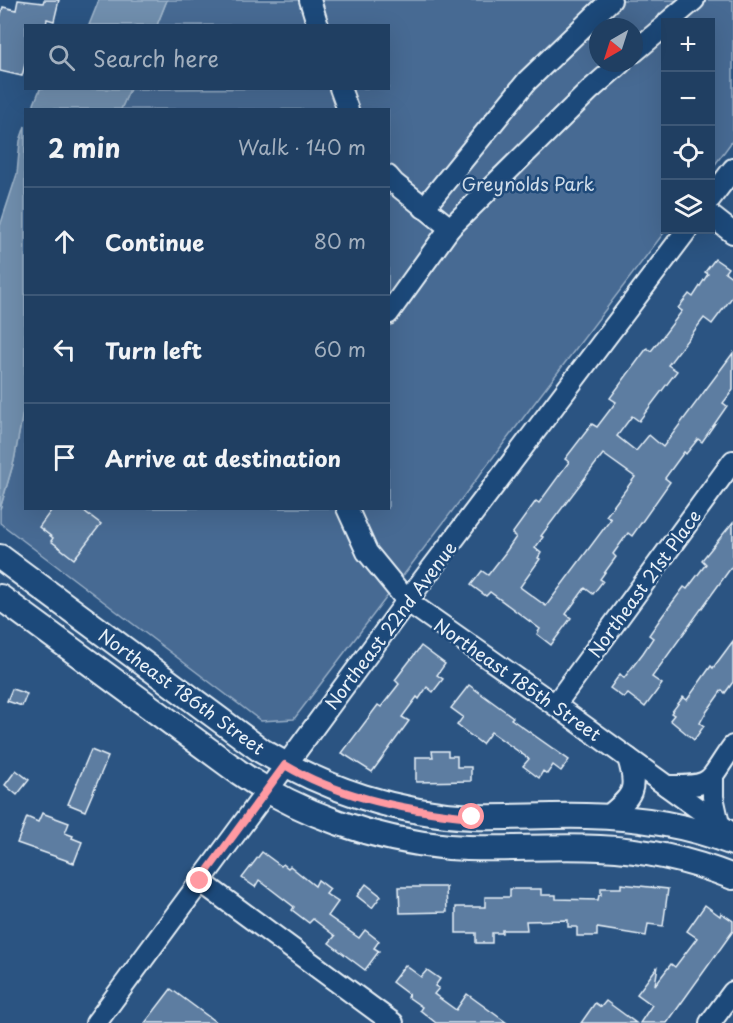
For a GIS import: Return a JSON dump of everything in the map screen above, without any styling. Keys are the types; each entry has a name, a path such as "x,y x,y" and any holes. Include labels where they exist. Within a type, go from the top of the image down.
{"main road":[{"name":"Northeast 186th Street","path":"0,557 238,734 306,776 356,795 425,811 472,817 607,817 704,833 728,834"},
{"path":"9,604 38,585"},
{"name":"Northeast 186th Street","path":"9,604 208,751 266,790 343,824 406,840 469,848 620,849 680,859 733,876"}],"street":[{"path":"310,0 317,24"},
{"path":"424,207 527,81 611,0"},
{"path":"674,18 694,0"},
{"path":"643,44 661,29"},
{"path":"390,311 450,228 611,72"},
{"path":"341,90 347,108"},
{"path":"715,194 733,169"},
{"path":"390,178 450,228"},
{"path":"715,218 733,233"},
{"name":"Northeast 22nd Avenue","path":"96,1023 266,790 684,234"},
{"name":"Northeast 21st Place","path":"555,705 733,461"},
{"path":"348,510 367,552 407,601"},
{"name":"Northeast 185th Street","path":"407,601 667,786 728,834"},
{"path":"728,834 712,798 713,778 733,746"},
{"path":"607,817 623,803 633,787 633,774 628,758"},
{"path":"667,786 696,786 713,778"},
{"path":"200,881 393,1023"},
{"path":"710,1023 731,997"}],"green space":[{"name":"Greynolds Park","path":"167,0 733,0 733,140 715,165 715,18 661,18 661,234 663,234 294,719 261,721 0,523 0,509 14,461 24,406 24,510 390,510 390,108 121,108 130,90 390,90 390,24 157,24"}],"shaded area":[{"path":"99,0 167,0 157,24 89,24"},
{"path":"39,90 130,90 121,108 32,108"},
{"path":"24,129 24,406 14,461 0,509 0,226 17,174 20,141"}],"building":[{"path":"18,0 43,3 44,0 59,0 54,21 47,19 46,24 24,24 22,76 0,71 0,18 3,7 16,10"},
{"path":"715,259 728,268 725,272 733,278 733,296 712,324 704,318 668,365 677,371 639,421 632,416 617,436 636,451 649,435 663,447 733,353 733,390 723,403 727,406 702,442 698,439 686,454 684,452 665,478 670,482 632,536 628,533 613,554 616,557 600,579 603,581 593,594 585,588 566,614 571,618 551,645 537,634 540,629 490,592 486,596 471,585 482,571 488,575 505,553 516,537 512,534 536,501 539,503 569,462 565,459 592,424 597,427 616,402 610,398 647,348 651,351 682,311 678,308 689,294 693,297 708,274 705,272","holes":["603,454 635,477 606,516 611,519 546,606 520,587 540,559 538,558 541,553 535,548 543,537 541,536"]},
{"path":"52,510 83,510 101,524 74,559 51,541 53,538 39,527"},
{"path":"733,522 733,565 652,677 662,684 645,707 628,694 624,698 610,688 620,674 624,678 643,653 653,638 649,635 684,587 687,589 706,564 702,560"},
{"path":"733,641 733,682 725,693 722,690 705,714 700,723 704,726 694,740 670,720 674,715 671,713 683,697 687,700 711,666 713,668"},
{"path":"421,646 445,664 437,675 443,679 433,692 427,687 419,699 417,697 402,717 409,721 372,772 342,753 378,705 381,707 399,684 395,680"},
{"path":"469,685 513,717 511,719 569,760 561,771 553,765 547,774 543,771 539,778 523,766 529,759 491,732 482,744 457,725 463,717 451,708"},
{"path":"12,689 27,694 22,706 7,701"},
{"path":"91,750 108,757 85,811 68,804"},
{"path":"432,751 448,751 448,756 457,756 457,767 471,767 471,781 416,782 416,757 433,757"},
{"path":"16,770 29,780 17,795 5,785"},
{"path":"42,813 69,823 65,833 82,842 74,863 17,843 27,817 38,822"},
{"path":"262,852 281,866 283,864 288,868 290,866 315,886 318,880 330,889 326,894 338,902 328,916 359,938 365,930 379,941 374,948 379,951 365,970 329,943 335,936 313,919 309,923 292,910 294,907 259,880 255,887 242,878"},
{"path":"366,884 381,896 372,908 357,896"},
{"path":"621,884 668,889 663,926 648,924 646,936 597,928 597,936 577,936 577,927 568,927 568,920 526,921 527,930 502,930 502,933 492,933 492,943 476,943 476,933 456,933 456,907 485,907 485,897 510,897 510,889 541,889 541,895 556,895 556,899 598,900 601,888 621,888"},
{"path":"399,887 446,887 447,912 400,913"},
{"path":"705,905 720,916 721,913 733,921 733,931 667,1023 640,1023 652,1005 637,994 658,966 655,985 671,964 675,967 697,938 687,931"},
{"path":"405,965 421,977 427,970 440,979 435,986 439,988 434,994 456,1010 467,994 507,1023 436,1023 420,1010 422,1007 392,982"},
{"path":"171,989 217,1023 145,1023"},
{"path":"606,1001 636,1023 581,1023 595,1003 601,1007"}],"route":[{"path":"200,881 285,765 306,776 376,801 415,810 472,817"}]}
